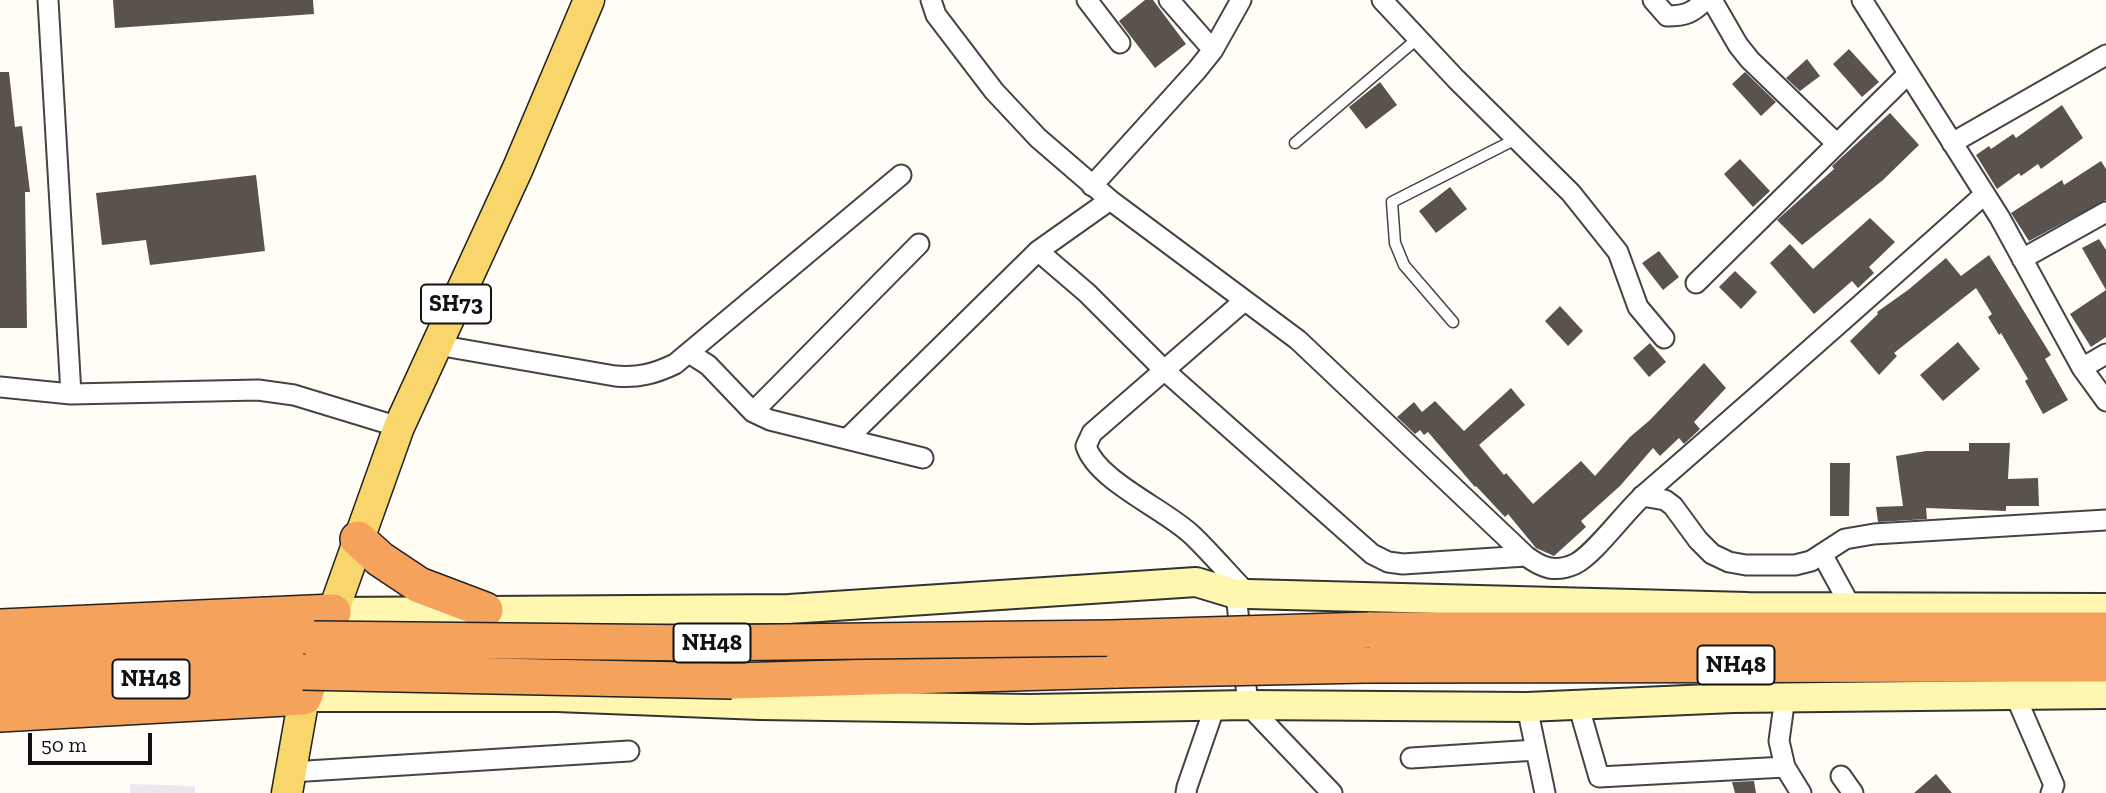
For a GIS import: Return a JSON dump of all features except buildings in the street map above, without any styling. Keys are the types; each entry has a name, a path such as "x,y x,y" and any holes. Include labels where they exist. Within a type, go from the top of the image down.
{"highway":[{"path":"358,540 380,559 419,584 485,610"},
{"path":"0,626 332,612"},
{"name":"SH73","path":"304,697 332,612"},
{"name":"NH48","path":"0,654 314,639 701,643 1110,638 1369,630 2106,630"},
{"name":"NH48","path":"0,686 303,672 732,681 1106,670 1366,666 2106,664"},
{"path":"0,714 304,697"}],"main road":[{"name":"SH73","path":"332,612 399,427 518,168 589,0"},
{"path":"332,612 789,609 1196,582 1242,594 1748,607 2106,608"},
{"path":"304,697 557,698 760,705 1030,709 1248,705 1527,707 1785,697 2106,694"},
{"name":"SH73","path":"289,782 304,697"}],"street":[{"path":"48,0 71,394"},
{"path":"931,0 936,15 994,91 1038,138 1110,200 1298,340 1526,556 1547,569 1561,569 1577,563 1642,496 1779,379 1984,194"},
{"path":"1087,0 1120,43"},
{"path":"1169,0 1213,50"},
{"path":"1092,186 1213,50 1241,0"},
{"path":"1382,0 1417,39 1571,193 1618,252 1638,307 1664,338"},
{"path":"1653,0 1667,16 1694,12 1705,0"},
{"path":"1712,0 1738,45 1750,60 1837,144"},
{"path":"1862,0 1984,194 2082,368 2106,401"},
{"path":"1952,143 2106,55"},
{"path":"1696,283 1908,74"},
{"path":"437,345 632,378 650,375 675,364 689,353 901,175"},
{"path":"848,438 1038,251 1110,200"},
{"path":"2022,259 2106,212"},
{"path":"753,412 919,244"},
{"path":"1038,251 1087,293 1164,370 1372,554 1388,562 1403,564 1526,556"},
{"path":"1244,300 1092,433 1086,446 1089,456 1098,466 1133,494 1166,513 1192,535 1242,594 1248,705 1332,793"},
{"path":"689,353 708,365 753,412 771,420 923,458"},
{"path":"2082,368 2106,354"},
{"path":"0,387 71,394 258,390 294,395 399,427"},
{"path":"1642,496 1665,500 1673,506 1698,540 1712,554 1729,562 1795,565 1811,561 1845,539 1860,536 2106,520"},
{"path":"1822,554 1851,607"},
{"path":"2015,695 2054,785 2051,793"},
{"path":"1785,697 1779,741 1785,767 1801,793"},
{"path":"1578,704 1598,777 1785,767"},
{"path":"1186,793 1215,706"},
{"path":"1527,707 1545,793"},
{"path":"1411,758 1536,750"},
{"path":"289,782 629,751"},
{"path":"1841,776 1853,793"}],"lane":[{"path":"1295,143 1417,39"},
{"path":"1453,322 1404,265 1395,243 1392,202 1516,139"}],"shaded area":[{"path":"130,784 195,786 195,793 130,793"}]}
